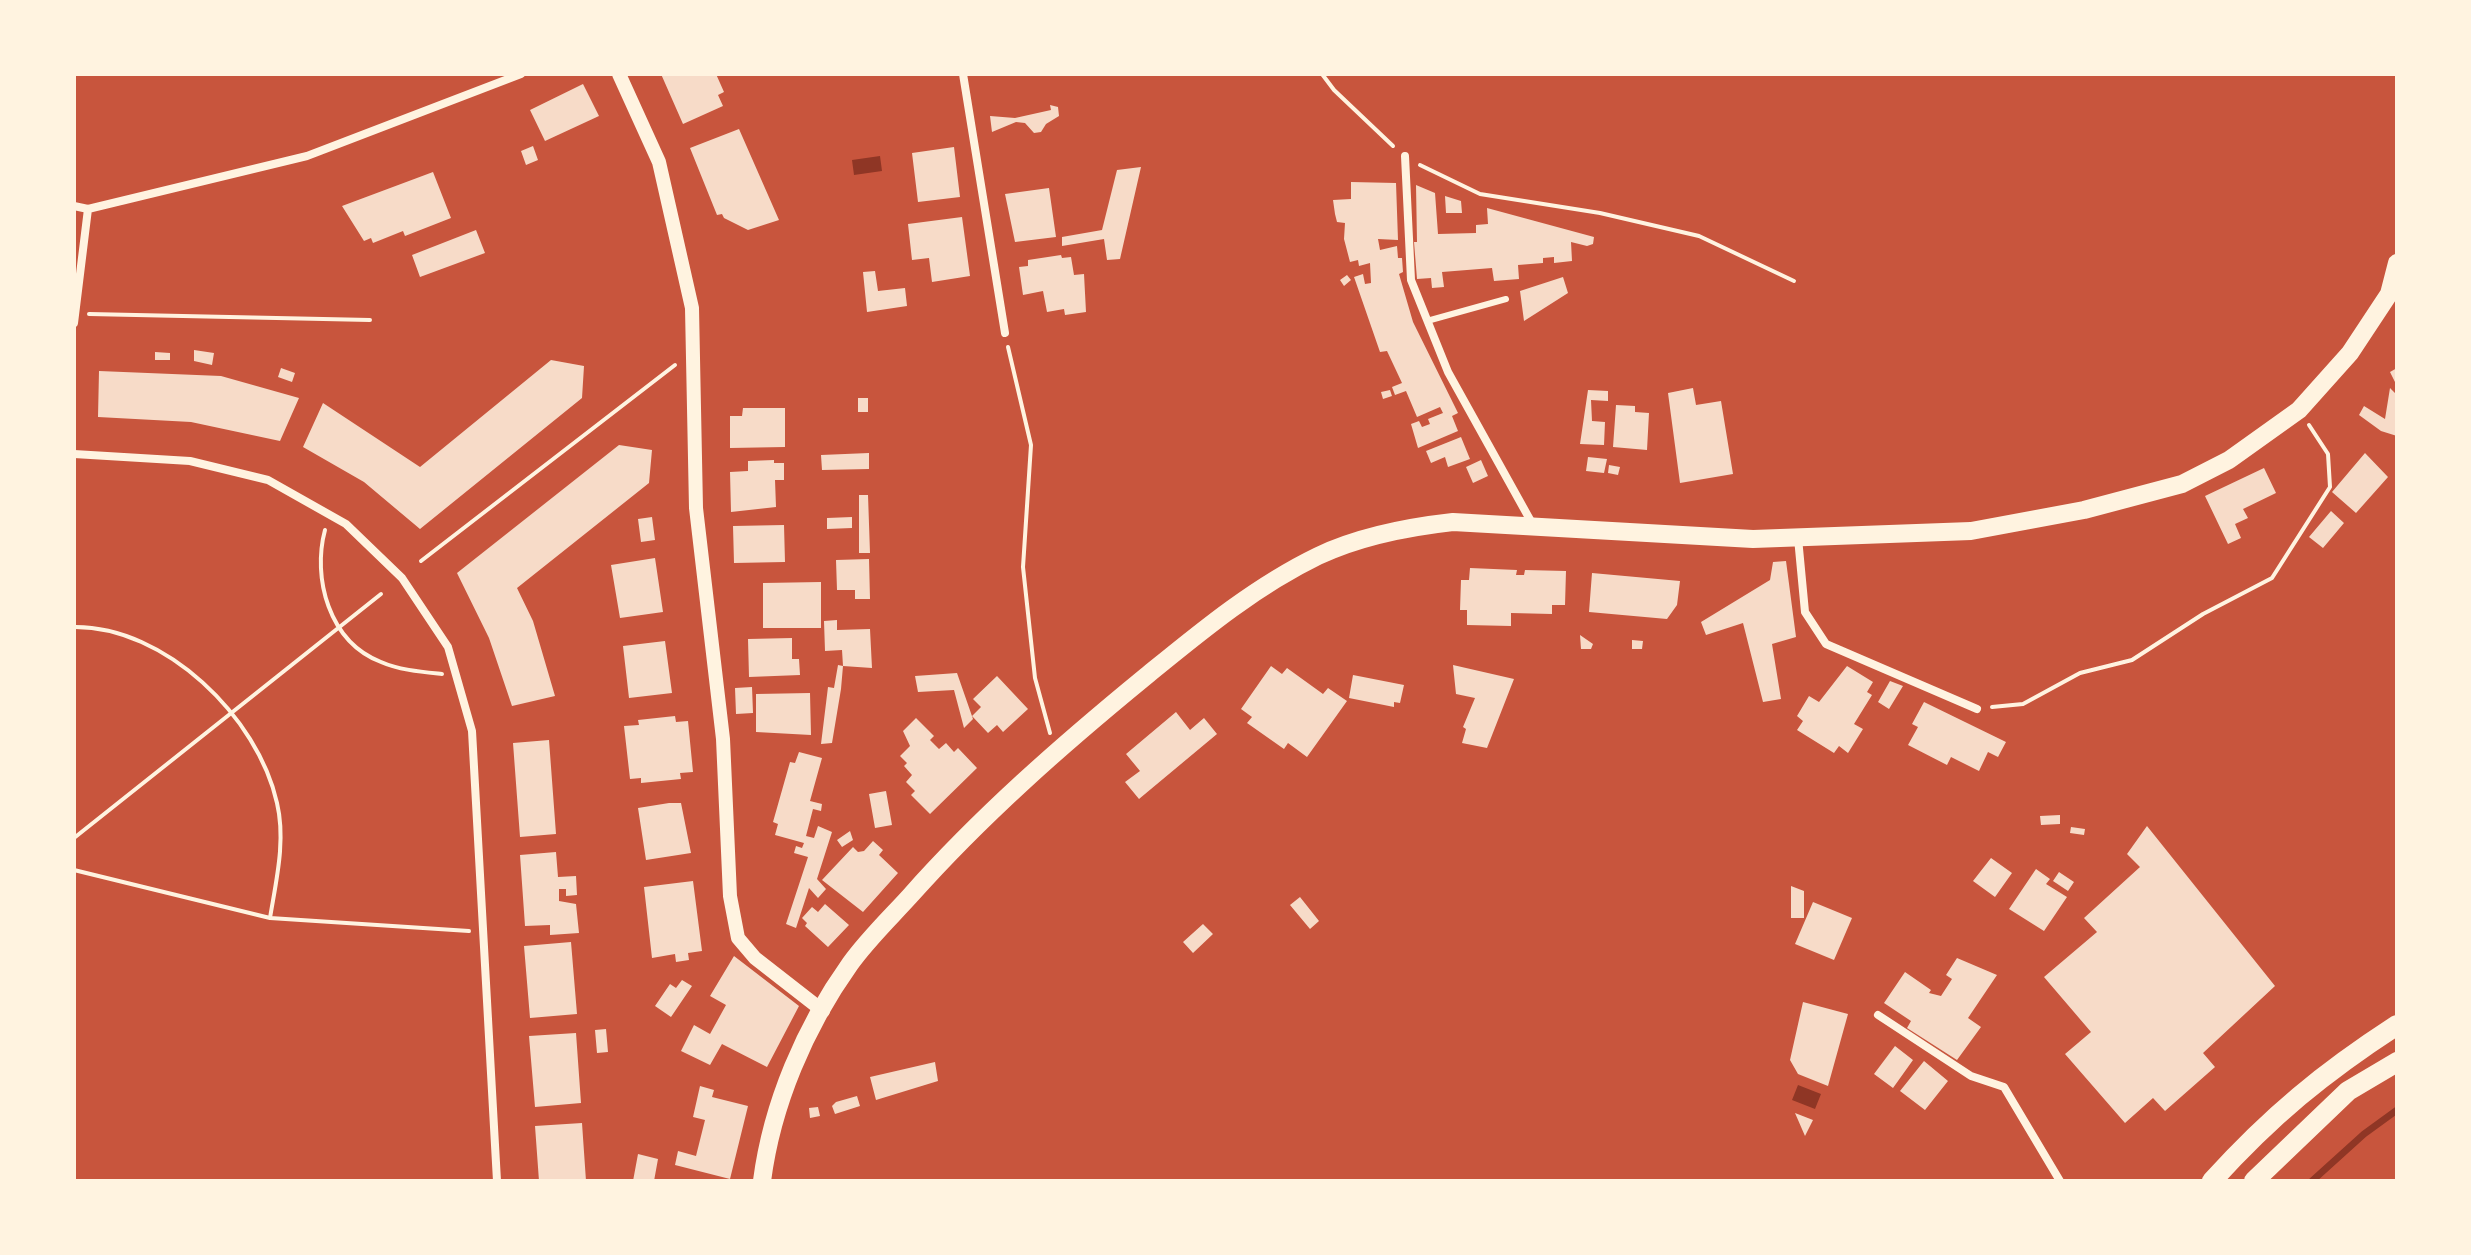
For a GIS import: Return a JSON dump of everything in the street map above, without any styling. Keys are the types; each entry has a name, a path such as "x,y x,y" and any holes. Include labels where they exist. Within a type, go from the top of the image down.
{"highway":[{"path":"2212,1181 2255,1134 2330,1068 2397,1025"},
{"path":"2254,1181 2348,1091 2397,1062"}],"main road":[{"path":"762,1181 766,1151 784,1083 823,1011 850,964 933,870 1055,752 1196,635 1256,591 1320,555 1403,527 1453,522 1753,539 1971,531 2084,510 2182,484 2229,460 2299,410 2350,353 2393,296 2397,263"}],"street":[{"path":"74,206 88,209 307,156 521,74"},
{"path":"619,74 659,162 692,308 696,508 723,739 730,896 738,938 755,958 823,1011"},
{"path":"963,74 1005,333"},
{"path":"1405,156 1411,280 1448,372 1533,525"},
{"path":"75,319 88,209"},
{"path":"74,454 190,461 268,480 346,524 402,578 448,647 472,731 497,1181"},
{"path":"1798,538 1805,612 1826,644 1977,709"},
{"path":"1878,1015 1971,1076 2004,1087 2060,1181"}],"lane":[{"path":"1427,321 1506,299"}],"path":[{"path":"1322,74 1334,90 1405,156 1441,178 1480,194 1600,213 1699,236 1794,281"},
{"path":"75,319 370,320"},
{"path":"1005,333 1031,445 1023,567 1035,678 1055,752"},
{"path":"421,561 662,375"},
{"path":"1977,709 2023,704 2080,673 2132,660 2203,614 2272,578 2330,487 2328,454 2299,410"},
{"path":"329,514 319,577 323,597 341,627 363,652 381,663 425,672"},
{"path":"74,838 381,594"},
{"path":"74,627 139,640 201,678 234,713 277,803 280,858 270,918"},
{"path":"74,870 270,918 484,931"}],"shaded area":[{"path":"880,156 882,171 854,175 852,160"},
{"path":"1798,1085 1821,1094 1815,1109 1792,1100"}],"building":[{"path":"661,74 716,74 724,92 718,95 723,106 683,124"},
{"path":"583,84 599,116 545,141 530,110"},
{"path":"1050,105 1058,107 1059,116 1046,124 1041,132 1034,133 1025,123 1016,122 992,132 990,116 1015,118 1051,110"},
{"path":"739,129 779,220 748,230 722,214 717,215 690,148"},
{"path":"533,146 538,160 526,165 521,151"},
{"path":"954,147 960,197 918,202 912,153"},
{"path":"1141,167 1120,259 1107,260 1104,239 1062,246 1062,237 1102,230 1117,170"},
{"path":"433,172 451,218 405,236 403,231 373,243 371,238 364,241 342,206"},
{"path":"1351,182 1396,183 1398,240 1378,239 1380,250 1397,246 1403,272 1399,274 1413,322 1458,413 1452,416 1458,431 1418,448 1411,424 1419,421 1422,427 1430,424 1428,419 1443,413 1440,407 1417,417 1406,391 1395,395 1392,387 1402,383 1387,351 1380,352 1354,277 1363,274 1365,284 1371,283 1370,263 1359,266 1358,260 1350,262 1344,239 1345,223 1337,222 1335,214 1333,200 1351,199"},
{"path":"1416,185 1435,193 1438,234 1476,233 1476,225 1488,224 1487,208 1594,237 1593,244 1587,246 1571,242 1572,261 1554,263 1554,257 1543,258 1543,263 1518,265 1519,279 1494,281 1492,268 1442,272 1444,287 1432,288 1431,278 1417,279 1414,242 1417,242"},
{"path":"1049,188 1056,237 1015,242 1005,194"},
{"path":"1445,196 1461,201 1462,213 1446,213"},
{"path":"962,217 970,276 932,282 929,258 912,260 908,224"},
{"path":"476,230 485,253 420,277 412,255"},
{"path":"1061,255 1062,258 1071,257 1074,275 1084,274 1086,312 1065,315 1064,309 1047,312 1043,291 1023,295 1019,267 1028,266 1028,260"},
{"path":"875,271 878,291 905,288 907,306 867,312 863,272"},
{"path":"1347,275 1351,280 1344,286 1340,280"},
{"path":"1563,277 1568,293 1524,321 1520,291"},
{"path":"194,350 214,353 212,365 194,361"},
{"path":"155,352 170,353 170,360 155,360"},
{"path":"551,360 584,366 582,398 420,529 364,482 303,447 323,403 420,467"},
{"path":"281,368 295,373 292,382 278,377"},
{"path":"2397,368 2397,386 2390,372"},
{"path":"99,371 221,376 299,398 280,441 191,422 98,417"},
{"path":"1693,388 1696,405 1721,401 1733,474 1680,483 1668,393"},
{"path":"2390,388 2397,395 2397,436 2381,431 2359,415 2364,406 2385,419"},
{"path":"1390,390 1392,396 1383,399 1381,392"},
{"path":"1588,390 1608,391 1608,401 1591,400 1592,421 1605,422 1604,445 1580,444"},
{"path":"858,398 868,398 868,412 858,412"},
{"path":"1616,405 1635,406 1635,412 1649,413 1647,450 1613,447"},
{"path":"743,408 785,408 785,447 730,448 730,416 742,416"},
{"path":"1461,437 1470,459 1448,467 1445,457 1431,463 1426,451"},
{"path":"619,445 652,450 649,483 517,588 533,621 555,696 512,706 489,638 457,573"},
{"path":"869,453 869,469 822,470 821,455"},
{"path":"2365,453 2388,477 2356,513 2332,492"},
{"path":"1588,457 1607,459 1604,473 1586,471"},
{"path":"774,460 774,463 784,463 784,480 775,480 776,507 731,512 730,472 748,471 748,461"},
{"path":"1481,460 1488,476 1473,483 1466,467"},
{"path":"1609,465 1620,467 1618,475 1608,473"},
{"path":"2264,468 2276,493 2243,509 2248,518 2235,524 2241,538 2228,544 2205,496"},
{"path":"859,495 868,495 870,553 859,553"},
{"path":"2331,511 2344,523 2323,548 2309,537"},
{"path":"652,517 655,540 641,542 638,519"},
{"path":"852,517 852,528 827,529 827,518"},
{"path":"784,525 785,562 734,563 733,526"},
{"path":"655,558 663,612 620,618 611,565"},
{"path":"869,559 870,599 855,599 855,590 837,590 836,560"},
{"path":"1786,561 1796,637 1772,644 1781,699 1763,702 1743,623 1706,635 1701,622 1770,580 1773,562"},
{"path":"1470,568 1517,570 1516,575 1524,575 1525,570 1566,571 1565,605 1552,605 1552,614 1511,613 1511,626 1467,625 1467,610 1460,610 1461,580 1469,580"},
{"path":"1592,573 1680,581 1677,605 1667,619 1589,612"},
{"path":"821,582 821,628 763,628 763,583"},
{"path":"837,620 837,630 870,629 872,668 843,666 842,650 825,651 824,621"},
{"path":"1580,635 1593,644 1591,649 1581,649"},
{"path":"792,638 792,659 799,659 800,675 749,677 748,639"},
{"path":"1632,640 1643,641 1642,649 1632,649"},
{"path":"665,641 672,693 629,698 623,646"},
{"path":"838,665 843,666 832,743 821,744 828,687 834,688"},
{"path":"1453,665 1514,679 1487,748 1462,743 1466,729 1463,727 1475,698 1456,694"},
{"path":"1271,666 1282,674 1287,668 1323,694 1328,688 1347,701 1307,757 1288,743 1284,749 1247,723 1252,717 1241,709"},
{"path":"1847,666 1873,682 1867,692 1872,695 1854,724 1863,729 1848,753 1839,746 1834,753 1797,730 1803,721 1797,716 1809,696 1819,702"},
{"path":"957,673 973,719 964,728 954,690 918,692 915,676"},
{"path":"1353,675 1404,685 1400,703 1394,702 1394,707 1349,698"},
{"path":"997,676 1028,709 1003,732 997,725 988,733 972,716 981,707 973,699"},
{"path":"1890,681 1903,686 1889,709 1878,702"},
{"path":"752,687 753,713 736,714 735,688"},
{"path":"810,693 811,735 756,732 756,694"},
{"path":"1924,702 2006,742 1998,757 1988,752 1979,771 1951,757 1947,765 1908,745 1918,727 1912,724"},
{"path":"1176,712 1190,730 1204,718 1217,734 1139,799 1125,782 1140,771 1126,754"},
{"path":"675,716 676,722 688,721 693,772 680,773 681,779 641,783 641,778 630,779 624,726 639,725 638,720"},
{"path":"916,718 934,736 930,740 939,749 946,743 954,752 958,748 977,768 930,814 911,795 915,791 906,782 912,775 900,756 910,746 903,731"},
{"path":"549,740 556,834 520,837 513,743"},
{"path":"799,752 822,758 810,801 822,804 821,811 813,809 806,836 814,838 818,826 832,832 817,879 826,889 818,898 809,888 796,928 786,924 808,857 794,853 796,846 802,848 804,843 775,835 778,824 773,822 790,762 795,763"},
{"path":"886,791 892,825 875,828 869,794"},
{"path":"681,803 691,853 646,860 638,808"},
{"path":"2060,815 2060,824 2041,825 2040,816"},
{"path":"2147,826 2275,986 2203,1053 2215,1067 2165,1111 2153,1098 2125,1123 2065,1054 2091,1032 2044,977 2097,932 2084,918 2140,867 2127,854"},
{"path":"2071,827 2085,829 2084,835 2070,833"},
{"path":"850,831 853,840 842,847 837,840"},
{"path":"873,841 883,850 879,855 898,873 863,912 822,880 853,847 858,852 864,851"},
{"path":"556,852 558,877 576,876 577,895 566,896 566,889 559,889 559,901 576,904 579,933 550,935 550,925 525,926 520,855"},
{"path":"1991,858 2012,873 1995,897 1973,881"},
{"path":"2036,869 2050,879 2046,884 2067,897 2044,931 2009,909"},
{"path":"2059,872 2074,882 2068,891 2053,881"},
{"path":"693,881 702,951 688,953 689,960 676,962 675,954 652,958 644,887"},
{"path":"1791,886 1804,891 1804,918 1791,918"},
{"path":"1300,897 1319,921 1310,929 1290,905"},
{"path":"1813,902 1852,918 1834,960 1795,944"},
{"path":"825,904 849,925 828,947 805,926 807,923 802,918 812,907 818,912"},
{"path":"1203,924 1213,934 1193,953 1183,942"},
{"path":"571,942 577,1014 530,1018 524,946"},
{"path":"734,956 799,1006 767,1067 722,1044 710,1065 681,1051 694,1025 710,1034 726,1005 710,996"},
{"path":"1957,958 1997,975 1968,1018 1981,1027 1957,1060 1907,1028 1911,1021 1884,1003 1905,972 1931,990 1929,993 1941,996 1952,979 1946,975"},
{"path":"682,980 692,986 671,1017 655,1006 670,984 676,988"},
{"path":"1803,1002 1848,1014 1828,1086 1798,1074 1790,1060"},
{"path":"606,1029 608,1052 597,1053 595,1030"},
{"path":"576,1033 581,1103 535,1107 529,1036"},
{"path":"1895,1046 1913,1060 1893,1088 1874,1074"},
{"path":"1924,1061 1948,1081 1925,1110 1900,1091"},
{"path":"935,1062 938,1081 876,1100 870,1077"},
{"path":"700,1086 714,1090 712,1097 748,1106 730,1179 675,1165 678,1151 696,1156 705,1120 693,1117"},
{"path":"857,1096 860,1106 835,1114 832,1106 836,1102"},
{"path":"818,1107 820,1116 810,1118 809,1108"},
{"path":"1795,1113 1813,1120 1805,1136"},
{"path":"582,1123 586,1181 539,1181 535,1126"},
{"path":"638,1154 658,1159 654,1181 633,1181"}],"waterway":[{"path":"2312,1181 2364,1134 2397,1110"}]}
